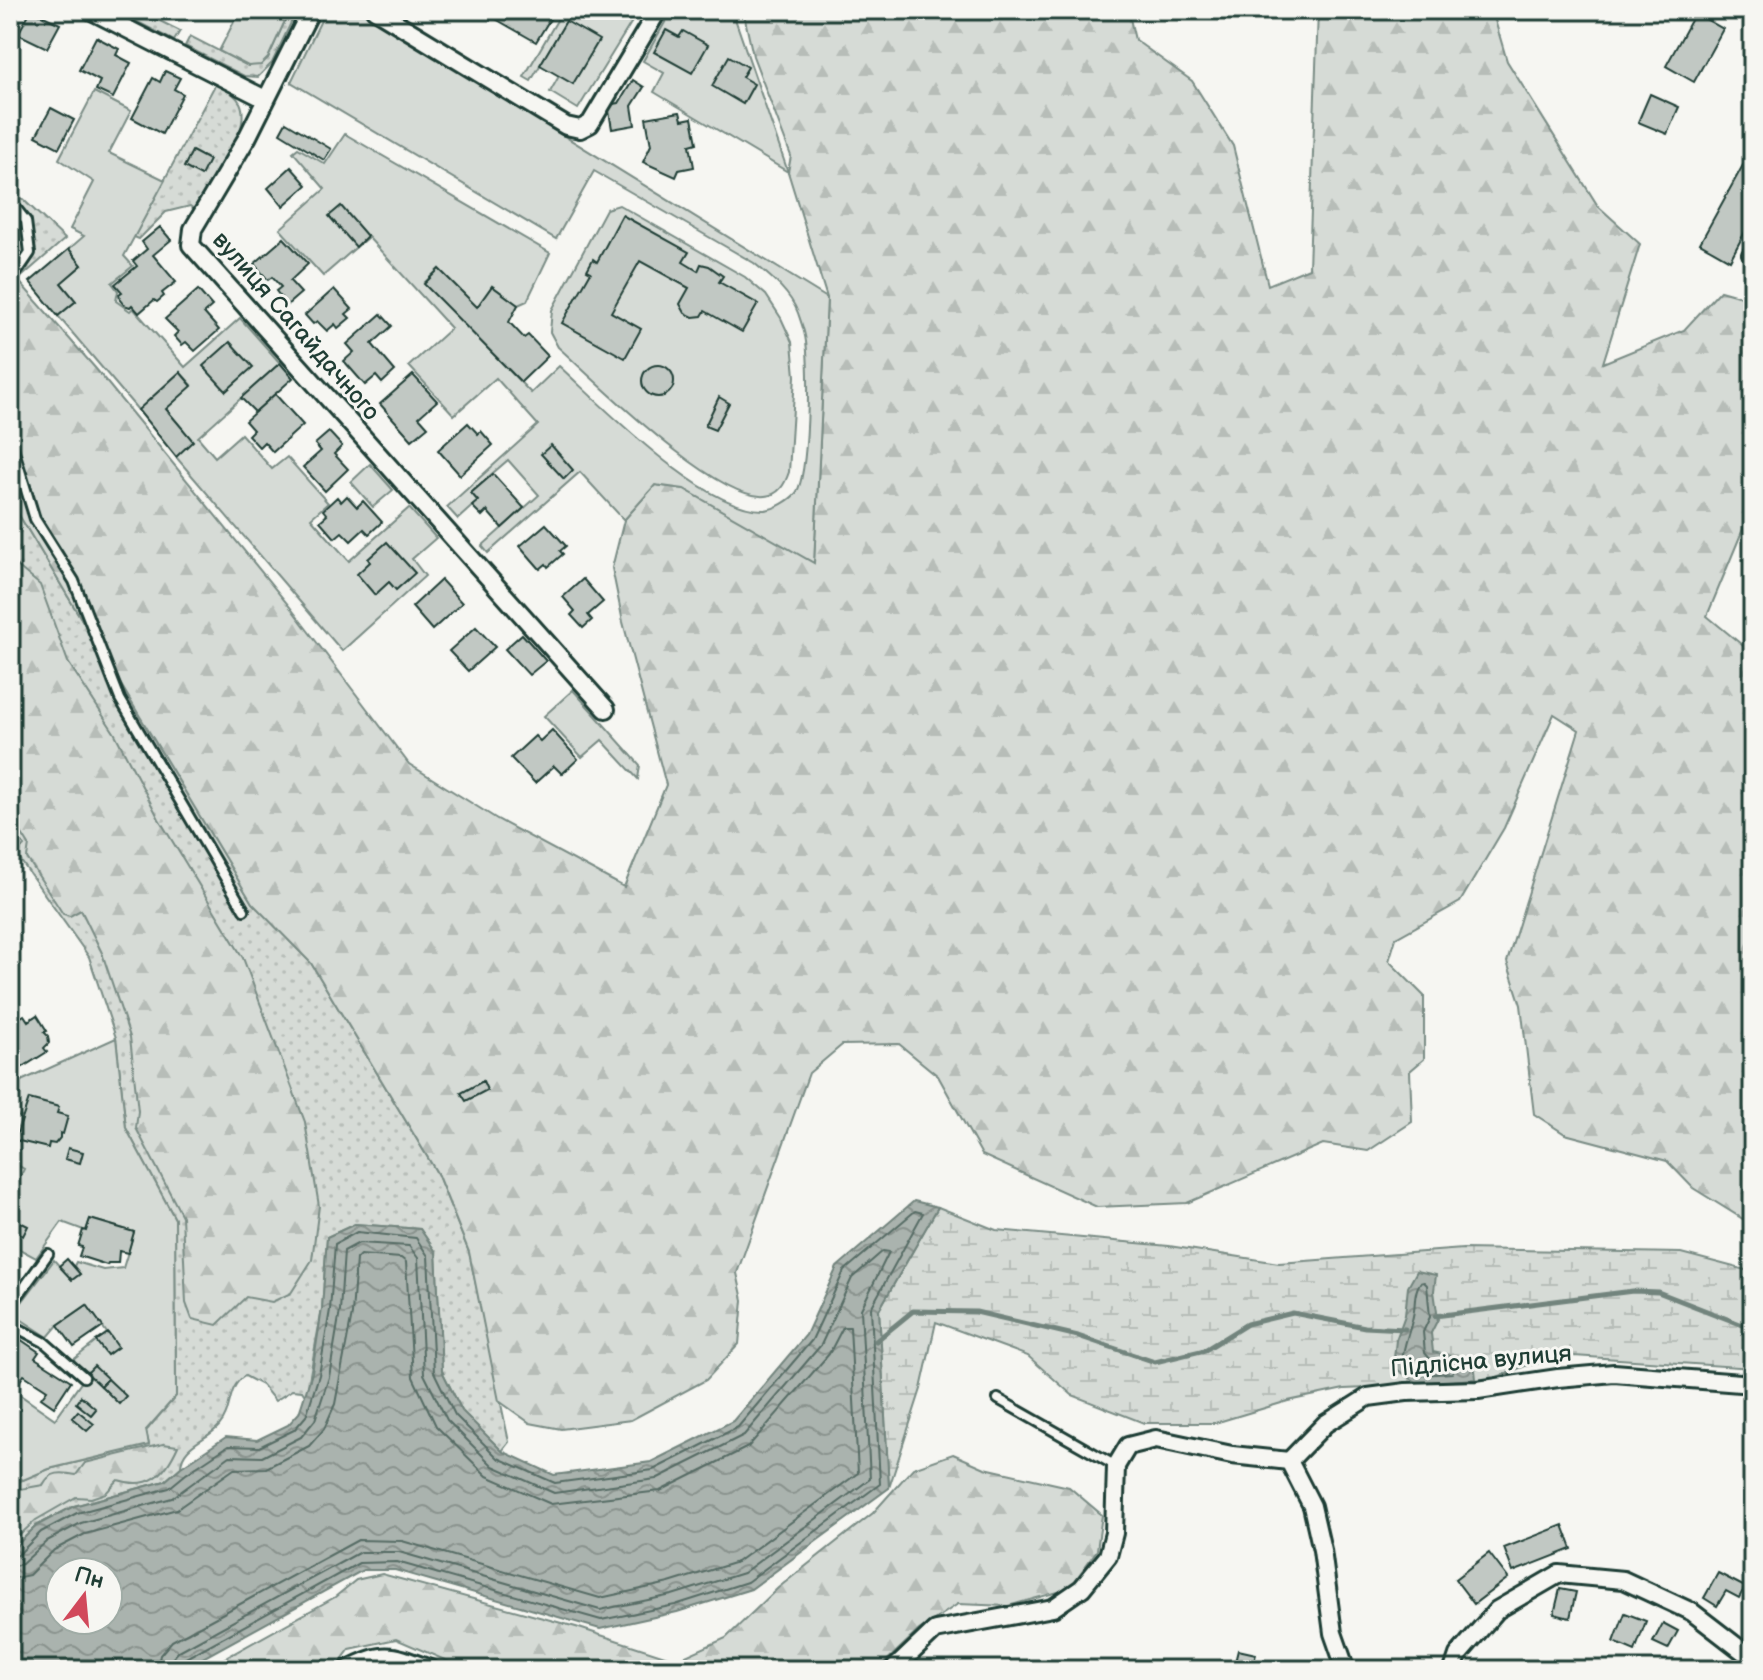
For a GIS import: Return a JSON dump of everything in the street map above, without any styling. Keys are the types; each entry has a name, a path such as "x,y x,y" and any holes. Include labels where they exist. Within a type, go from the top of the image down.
{"street":[{"path":"90,10 265,99 311,10"},
{"path":"375,10 566,126 580,129 590,124 654,17"},
{"name":"вулиця Сагайдачного","path":"265,99 247,138 193,229 191,245 606,709"},
{"name":"Підлісна вулиця","path":"1289,1461 1325,1424 1368,1397 1406,1392 1478,1390 1614,1373 1753,1384"},
{"path":"893,1670 935,1630 1053,1608 1082,1588 1108,1556 1114,1533 1116,1466 1128,1446 1156,1439 1232,1455 1289,1461 1312,1506 1322,1550 1333,1633 1346,1670"},
{"path":"1453,1670 1458,1655 1497,1610 1559,1574 1623,1580 1692,1612 1753,1659"},
{"path":"347,1670 373,1656 398,1657 432,1670"}],"lane":[{"path":"10,201 26,221 30,253 15,275 10,289"},
{"path":"1747,254 1753,244"},
{"path":"10,438 35,519 74,581 120,699 244,910"},
{"path":"10,1307 48,1254"},
{"path":"10,1324 44,1342 84,1377"},
{"path":"998,1399 1116,1466"}],"green space":[{"path":"138,10 180,31 174,41 132,19"},
{"path":"240,10 290,10 268,58 261,65 248,66 219,51"},
{"path":"290,10 297,10 272,63 258,77 244,76 185,46 190,36 248,66 268,58"},
{"path":"326,10 360,10 827,298 814,563 684,489 655,485 624,520 580,472 488,553 482,546 539,495 508,460 471,492 478,501 458,519 447,507 538,425 496,378 454,415 409,366 451,328 368,237 323,276 280,229 325,189 293,152 298,148 325,164 345,134 550,253 527,301 518,305 492,286 477,307 439,269 424,283 531,393 559,366 656,454 713,494 740,506 765,510 782,504 796,493 804,465 807,420 805,335 790,298 754,263 594,171 556,239 291,82"},
{"path":"563,10 639,10 578,109 550,92 559,76 573,84 566,21 531,81 524,77"},
{"path":"669,10 732,10 788,172 654,92 664,73 643,61 671,12"},
{"path":"743,10 1128,10 1135,40 1192,81 1233,146 1268,285 1309,268 1318,10 1492,10 1507,61 1598,206 1640,244 1603,363 1684,330 1720,291 1745,298 1753,289 1753,505 1707,616 1753,654 1753,1222 1693,1188 1667,1161 1565,1134 1534,1114 1521,1005 1507,962 1579,730 1554,714 1504,828 1460,902 1396,938 1389,961 1424,996 1424,1059 1410,1071 1412,1122 1368,1151 1323,1144 1187,1203 1097,1207 982,1155 938,1076 899,1044 842,1045 809,1073 737,1273 743,1300 739,1344 706,1380 631,1420 561,1429 530,1423 499,1401 469,1252 437,1173 311,963 252,903 10,500 10,287 17,279 96,369 290,607 409,764 497,819 624,887 666,785 612,568 624,520 655,485 685,489 814,562 827,298 788,172 791,156 753,56"},
{"path":"216,83 240,103 243,116 239,135 195,210 190,206 166,212 139,239 134,237"},
{"path":"94,92 131,111 109,153 165,180 124,256 133,266 112,283 118,291 116,301 130,311 133,308 185,367 240,318 280,363 198,437 215,457 241,434 272,469 287,457 328,503 311,518 349,561 409,508 436,538 412,559 425,576 342,651 176,457 192,441 166,409 192,385 180,372 138,410 58,316 76,301 61,283 82,265 69,249 84,236 70,229 94,182 59,159"},
{"path":"10,187 65,239 10,287"},
{"path":"619,205 745,277 766,295 781,318 792,342 795,376 789,472 774,494 765,496 744,492 717,480 657,436 558,347 550,332 552,310 606,209"},
{"path":"370,464 393,490 373,507 351,482"},
{"path":"10,500 252,903 311,963 437,1173 469,1252 509,1442 502,1451 462,1411 442,1371 436,1252 420,1229 355,1224 327,1237 322,1309 306,1397 302,1391 292,1390 275,1401 262,1385 245,1376 235,1386 219,1426 185,1453 181,1467 165,1481 74,1506 36,1526 10,1552 10,1485 49,1469 149,1445 146,1431 176,1396 175,1219 126,1128 116,1038 89,957 16,854 24,846 10,825"},
{"path":"10,560 40,585 68,662 115,734 159,819 243,958 305,1122 319,1206 312,1260 291,1293 272,1302 246,1297 217,1325 192,1319 186,1303 182,1216 136,1128 138,1111 130,1037 102,953 81,910 70,916 63,914 27,858 29,845 10,815"},
{"path":"573,690 640,765 638,779 602,740 582,757 544,716"},
{"path":"116,1038 126,1128 175,1219 176,1396 146,1430 149,1445 49,1469 23,1480 10,1470 10,1388 55,1419 87,1374 73,1360 107,1333 87,1305 58,1325 48,1337 13,1314 54,1260 72,1280 80,1274 74,1266 76,1262 103,1270 123,1268 134,1232 90,1219 86,1231 62,1222 36,1258 10,1244 10,1197 24,1169 10,1161 10,1146 13,1147 21,1117 10,1115 10,1086"},
{"path":"938,1207 996,1230 1169,1246 1279,1263 1463,1249 1681,1253 1753,1272 1753,1368 1574,1356 1525,1366 1482,1383 1344,1389 1288,1401 1215,1423 1144,1423 1072,1395 1028,1356 936,1322 921,1389 889,1488 879,1310"},
{"path":"163,1444 178,1446 168,1465 155,1478 139,1483 118,1480 106,1493 91,1498 76,1497 36,1520 10,1544 10,1501 18,1497 20,1489 43,1485 49,1477 57,1474 76,1475 85,1463"},
{"path":"953,1454 985,1468 1069,1487 1102,1515 1097,1550 1069,1589 1008,1606 958,1604 919,1630 877,1670 468,1670 396,1639 350,1649 334,1670 186,1670 220,1661 335,1597 356,1580 382,1574 576,1627 677,1660 726,1638 778,1588 873,1513 913,1468"}],"water":[{"path":"914,1201 938,1207 879,1310 889,1488 751,1589 677,1612 600,1629 395,1570 363,1570 181,1670 10,1670 10,1552 36,1526 74,1506 165,1481 226,1437 257,1440 288,1425 299,1413 312,1373 322,1309 327,1237 355,1224 420,1229 436,1252 442,1371 462,1411 502,1451 554,1475 651,1462 733,1421 806,1335 837,1267"},
{"path":"1417,1271 1436,1275 1434,1291 1438,1319 1431,1333 1433,1352 1474,1361 1476,1379 1418,1383 1393,1367 1408,1287"}],"building":[{"path":"31,10 60,24 47,48 18,34"},
{"path":"499,10 546,10 553,14 536,42 494,18"},
{"path":"1695,13 1723,29 1694,82 1666,66"},
{"path":"566,21 599,40 573,84 540,65"},
{"path":"666,30 679,37 683,31 708,45 692,73 654,52"},
{"path":"96,37 119,49 116,55 131,63 113,98 96,90 100,81 79,70"},
{"path":"729,56 748,67 742,77 754,84 743,104 712,86"},
{"path":"165,71 180,78 174,89 183,94 162,134 132,118 153,78 160,82"},
{"path":"633,80 644,87 632,106 635,125 612,129 608,105 619,103"},
{"path":"1650,94 1679,107 1667,134 1638,122"},
{"path":"51,108 74,120 59,148 36,136"},
{"path":"680,112 682,120 692,118 697,143 690,145 694,167 679,170 676,177 643,162 651,145 646,118"},
{"path":"286,122 331,149 324,160 280,133"},
{"path":"1753,147 1753,217 1730,260 1700,243"},
{"path":"192,151 209,160 201,176 184,167"},
{"path":"291,167 307,185 283,206 268,188"},
{"path":"341,206 367,236 356,247 329,216"},
{"path":"622,215 689,252 683,262 698,271 701,264 709,266 723,276 719,282 758,304 742,332 705,311 702,316 693,317 685,313 680,304 689,288 640,261 611,312 641,329 625,358 562,323 591,272 587,270 593,259 597,262"},
{"path":"160,227 171,240 153,255 176,282 162,293 164,296 157,302 154,300 139,313 132,305 124,305 119,294 122,292 115,284 137,266 133,261 147,249 142,242"},
{"path":"284,238 308,264 290,281 301,293 287,305 276,291 281,287 272,277 268,280 254,264"},
{"path":"69,249 82,265 61,283 76,301 58,316 30,282"},
{"path":"439,269 477,307 492,286 518,305 509,322 524,338 528,335 548,356 521,382 424,284"},
{"path":"334,289 352,309 346,314 350,318 338,328 335,324 327,331 317,321 313,324 305,315"},
{"path":"198,290 212,306 204,313 219,330 195,351 186,342 182,345 174,336 178,332 165,319"},
{"path":"381,314 392,326 372,344 395,371 382,383 376,376 365,385 344,361 354,352 347,344"},
{"path":"230,342 253,367 226,391 203,366"},
{"path":"280,363 293,378 255,412 241,398"},
{"path":"658,365 669,370 674,381 669,392 658,397 647,392 642,381 647,370"},
{"path":"180,372 192,386 166,409 193,441 176,457 138,410"},
{"path":"413,375 437,401 419,417 428,427 412,440 380,404"},
{"path":"275,394 303,425 273,452 264,442 259,447 248,435 253,430 245,421"},
{"path":"719,397 729,403 715,430 705,426"},
{"path":"468,423 478,434 481,431 493,445 460,475 438,450"},
{"path":"329,432 342,446 334,454 348,469 325,491 303,467 321,451 315,444"},
{"path":"551,445 573,470 564,479 541,454"},
{"path":"493,474 524,508 502,528 487,511 482,516 472,506 478,501 471,493"},
{"path":"347,496 357,507 363,501 382,522 369,534 364,529 351,541 342,532 335,538 320,521 327,515 323,510 337,497 341,502"},
{"path":"546,524 566,546 560,551 563,554 548,567 546,564 540,569 520,546"},
{"path":"387,542 415,573 396,590 389,582 375,595 357,574"},
{"path":"583,579 603,602 588,615 592,620 583,628 571,615 575,611 563,597"},
{"path":"441,580 462,603 432,630 412,607"},
{"path":"476,627 495,647 468,671 449,651"},
{"path":"522,634 546,661 529,675 505,649"},
{"path":"552,730 578,759 562,774 554,766 535,783 511,758 535,736 540,741"},
{"path":"24,1015 28,1021 37,1015 47,1031 44,1032 49,1043 44,1048 47,1052 18,1070 10,1057 10,1024"},
{"path":"483,1081 487,1090 466,1101 461,1093"},
{"path":"29,1099 59,1107 57,1113 68,1116 63,1134 60,1133 55,1144 49,1143 48,1148 15,1140"},
{"path":"68,1148 83,1152 80,1163 65,1159"},
{"path":"90,1219 134,1232 128,1253 119,1251 118,1263 107,1265 79,1256 82,1247 78,1246"},
{"path":"18,1221 28,1226 23,1236 13,1231"},
{"path":"67,1259 80,1274 72,1280 59,1266"},
{"path":"87,1305 103,1327 74,1347 58,1325"},
{"path":"108,1333 118,1347 107,1355 96,1341"},
{"path":"17,1337 39,1352 35,1358 71,1381 54,1407 41,1398 47,1390 24,1375 19,1382 10,1377 10,1347"},
{"path":"94,1366 108,1379 101,1386 87,1373"},
{"path":"108,1379 126,1396 119,1404 101,1386"},
{"path":"81,1396 96,1409 91,1415 76,1403"},
{"path":"78,1411 94,1424 87,1431 72,1418"},
{"path":"1563,1525 1572,1549 1513,1572 1504,1548"},
{"path":"1489,1553 1508,1578 1474,1604 1455,1579"},
{"path":"1718,1573 1745,1587 1739,1598 1726,1591 1717,1606 1704,1598"},
{"path":"1560,1589 1576,1592 1570,1618 1554,1614"},
{"path":"1625,1613 1646,1621 1635,1651 1614,1642"},
{"path":"1663,1623 1678,1631 1668,1649 1653,1642"},
{"path":"1238,1650 1256,1654 1252,1670 1233,1670"},
{"path":"1730,1660 1745,1667 1743,1670 1725,1670"}],"waterway":[{"path":"1435,1316 1633,1291 1658,1292 1753,1329"},
{"path":"876,1341 913,1311 976,1312 1078,1336 1155,1362 1205,1350 1247,1324 1293,1313 1365,1327 1405,1329"}]}
